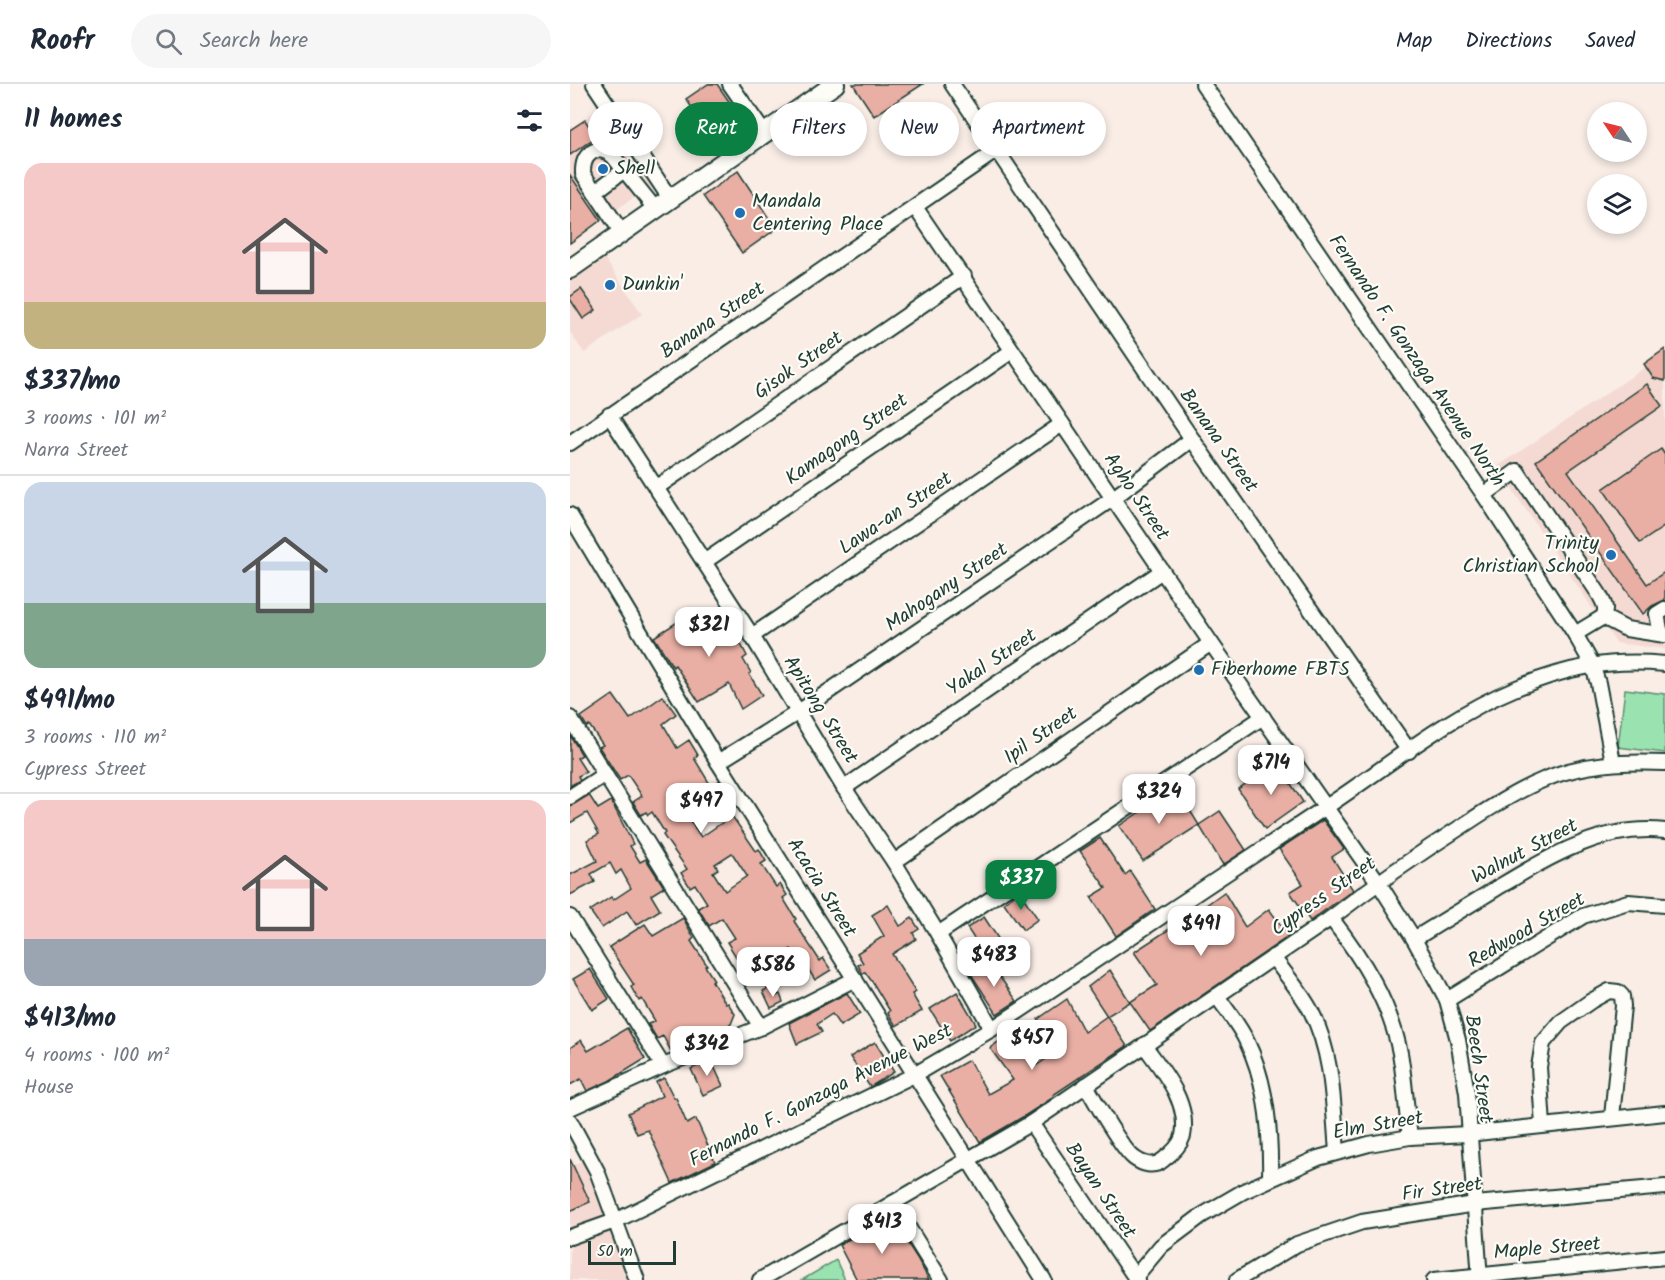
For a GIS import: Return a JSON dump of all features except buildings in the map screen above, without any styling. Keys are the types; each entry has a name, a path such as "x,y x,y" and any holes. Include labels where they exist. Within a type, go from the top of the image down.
{"main road":[{"path":"570,269 835,84"}],"street":[{"path":"594,84 671,200"},
{"path":"730,84 764,133"},
{"name":"Banana Street","path":"952,84 971,112"},
{"name":"Fernando F. Gonzaga Avenue North","path":"1203,84 1484,495 1575,634 1592,664 1605,711 1613,762"},
{"path":"622,233 583,174 582,164 597,150 605,149 614,156 656,210"},
{"name":"Banana Street","path":"570,443 988,156"},
{"name":"Banana Street","path":"1001,156 1192,439 1409,751"},
{"path":"595,192 624,170"},
{"name":"Agho Street","path":"915,207 1211,643 1378,882"},
{"name":"Gisok Street","path":"657,488 964,276"},
{"name":"Kamagong Street","path":"704,562 1012,351"},
{"name":"Apitong Street","path":"609,415 752,636 844,788 939,934 992,1029"},
{"name":"Lawa-an Street","path":"752,636 1062,424"},
{"name":"Mahogany Street","path":"718,762 797,713 1114,498 1192,439"},
{"path":"1484,495 1518,471 1599,594 1606,612 1603,617 1575,634"},
{"name":"Acacia Street","path":"570,514 718,762 1044,1280"},
{"name":"Yakal Street","path":"844,788 1162,570"},
{"path":"1603,617 1626,629 1663,635 1657,614 1665,609"},
{"name":"Ipil Street","path":"894,862 1211,643"},
{"name":"Fernando F. Gonzaga Avenue West","path":"570,1237 615,1221 914,1075 992,1029 1467,712 1534,681 1592,664 1626,662 1665,664"},
{"path":"939,934 1263,717"},
{"path":"570,718 761,1027"},
{"name":"Cypress Street","path":"760,1280 1031,1124 1086,1084 1331,918 1378,882 1497,804 1544,779 1613,762 1665,763"},
{"path":"570,796 605,774"},
{"name":"Walnut Street","path":"1414,939 1558,852 1593,838 1626,832 1665,831"},
{"name":"Beech Street","path":"1378,882 1414,939 1447,1000 1458,1040 1467,1093 1468,1134 1480,1277"},
{"name":"Redwood Street","path":"1447,1000 1583,916 1629,902 1665,905"},
{"path":"570,917 663,1066"},
{"path":"1331,918 1369,972 1383,998 1393,1025 1400,1052 1410,1137"},
{"path":"1273,957 1309,1008 1324,1042 1332,1083 1337,1152"},
{"path":"570,1108 663,1066 761,1027 855,979"},
{"path":"1544,1125 1539,1067 1543,1043 1561,1022 1609,991 1618,992 1622,996 1623,1006 1612,1117"},
{"path":"1217,996 1247,1041 1255,1064 1268,1130 1270,1178"},
{"path":"1086,1084 1132,1157 1146,1164 1159,1164 1175,1150 1183,1136 1183,1114 1175,1091 1144,1045"},
{"name":"Elm Street","path":"1136,1279 1161,1246 1223,1202 1270,1178 1337,1152 1410,1137 1468,1134 1665,1113"},
{"path":"570,1121 588,1153 637,1280"},
{"name":"Bayan Street","path":"1031,1124 1136,1279"},
{"name":"Fir Street","path":"1237,1280 1297,1244 1362,1222 1475,1204 1665,1187"},
{"path":"893,1203 941,1280"},
{"name":"Maple Street","path":"1434,1280 1665,1257"}],"shaded area":[{"path":"588,117 588,156 635,156 654,184 601,220 570,174 570,129"},
{"path":"601,253 642,314 584,353 570,332 570,274"},
{"name":"Trinity Christian School","path":"1665,354 1665,649 1616,643 1497,467"},
{"path":"585,1159 631,1280 570,1280 570,1167"}],"green space":[{"path":"1625,689 1665,694 1665,753 1618,747"},
{"path":"836,1260 845,1280 802,1280"}],"place":[{"name":"Shell","path":"603,169"},
{"name":"Mandala Centering Place","path":"740,213"},
{"name":"Dunkin'","path":"610,285"},
{"name":"Trinity Christian School","path":"1611,555"},
{"name":"Fiberhome FBTS","path":"1199,670"}]}
